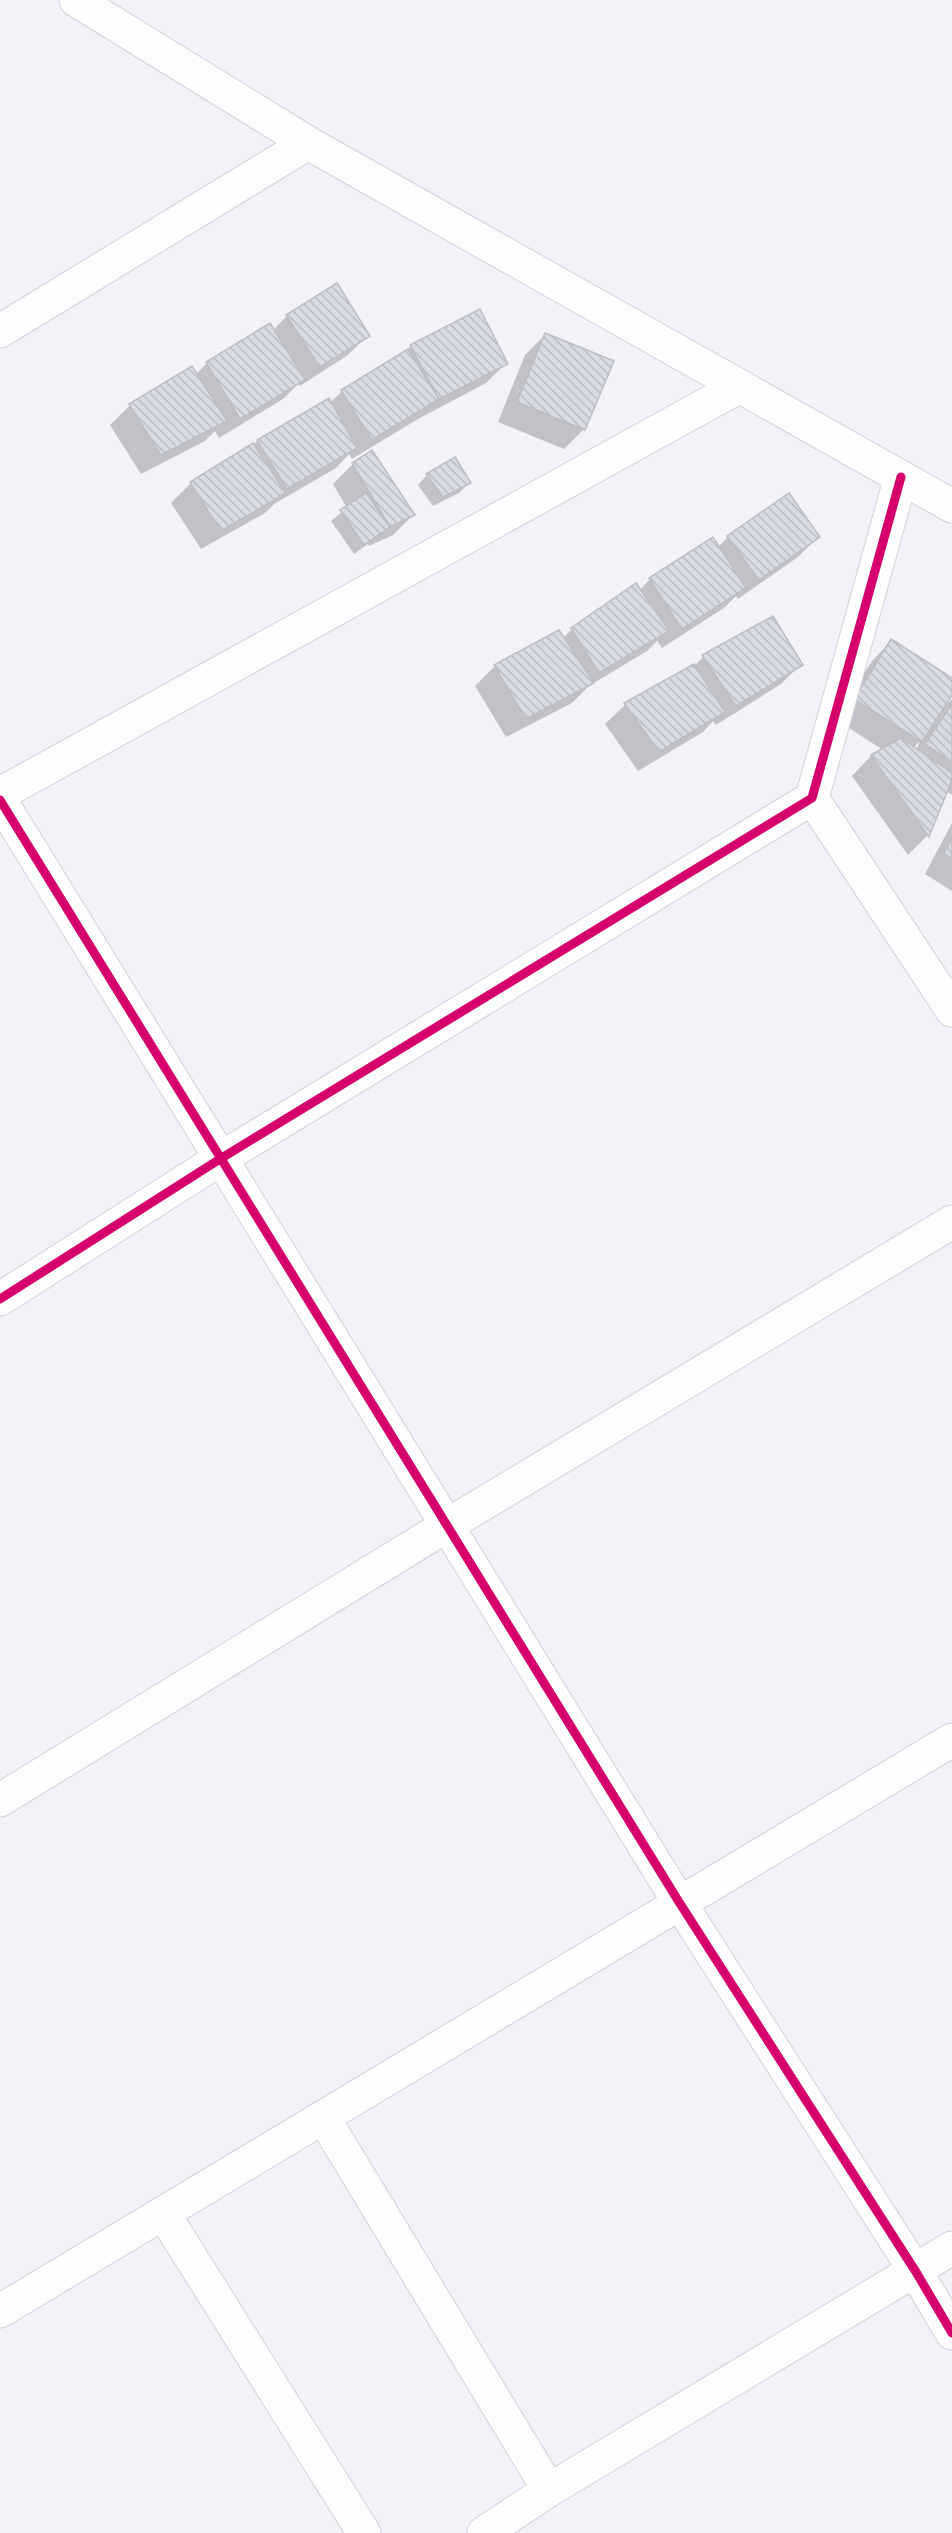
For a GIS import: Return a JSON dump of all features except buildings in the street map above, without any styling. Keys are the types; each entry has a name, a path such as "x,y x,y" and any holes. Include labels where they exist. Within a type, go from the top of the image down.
{"street":[{"path":"76,0 308,143 952,506"},
{"path":"0,331 308,143"},
{"path":"0,794 740,386"},
{"path":"0,1299 220,1159 812,798 902,477"},
{"path":"812,798 952,1010"},
{"path":"0,800 679,1902 916,2272 952,2333"},
{"path":"0,1800 446,1526 952,1222"},
{"path":"0,2311 952,1740"},
{"path":"323,2117 549,2490"},
{"path":"163,2213 364,2533"},
{"path":"484,2533 549,2490 916,2272 952,2248"}],"cycle path":[{"path":"0,1299 220,1159 812,798 901,477"},
{"path":"0,800 679,1902 916,2272 952,2333"}]}
